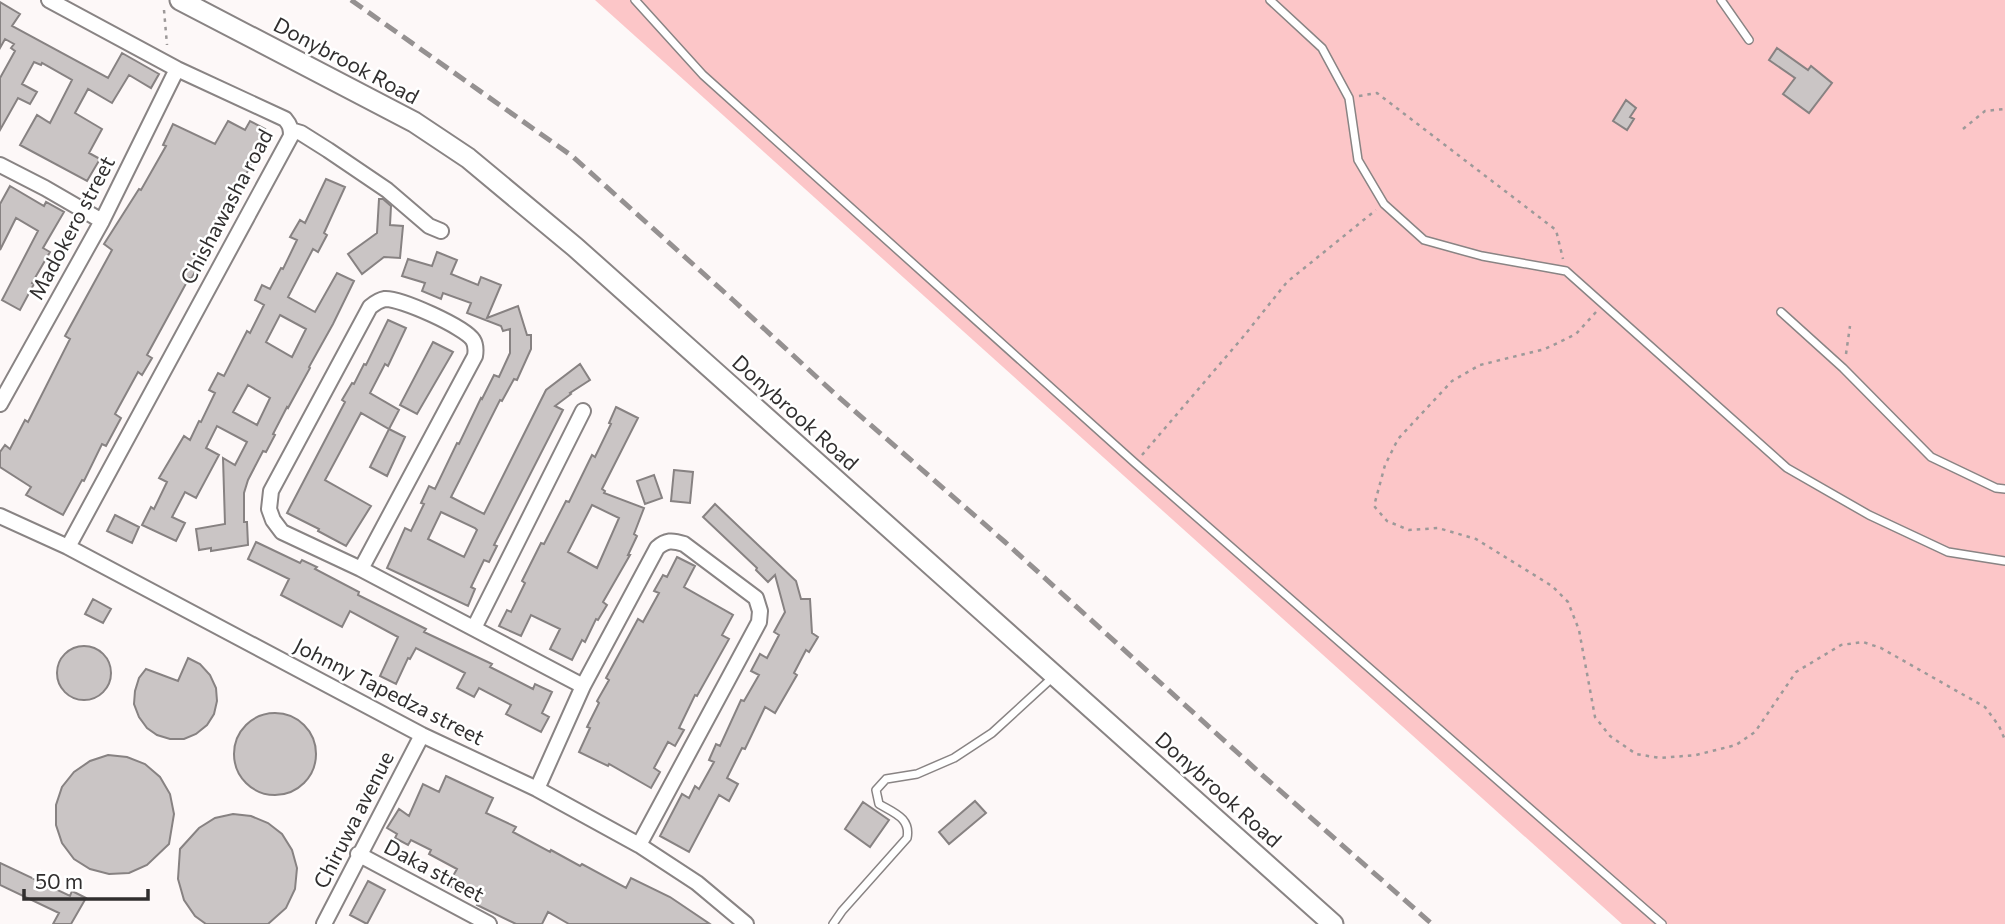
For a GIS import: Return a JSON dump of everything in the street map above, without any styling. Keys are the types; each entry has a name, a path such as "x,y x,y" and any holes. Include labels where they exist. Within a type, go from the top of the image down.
{"street":[{"name":"Chishawasha road","path":"49,0 177,69 285,119 291,130 291,135 68,547"},
{"name":"Donybrook Road","path":"180,0 414,122 468,158 575,247 1333,924"},
{"name":"Madokero street","path":"0,404 102,221 177,69"},
{"path":"291,130 328,150 387,190 429,226 441,232"},
{"path":"0,165 102,221"},
{"path":"361,569 475,355 476,348 469,335 431,313 384,299 370,307 271,491 269,509 273,520 282,532 361,569 583,686"},
{"path":"474,628 583,411"},
{"name":"Johnny Tapedza street","path":"0,516 68,547 422,735 537,789 639,845 697,883 746,924"},
{"path":"537,789 583,686 657,548 665,541 684,544 756,598 759,605 759,622 639,845"},
{"name":"Chiruwa avenue","path":"324,924 422,735"},
{"name":"Daka street","path":"359,854 489,924"}],"lane":[{"path":"635,0 703,75 1135,463 1662,924"},
{"path":"1270,0 1322,48 1349,97 1358,160 1384,204 1424,240 1482,256 1566,271 1787,468 1869,515 1948,552 2005,561"},
{"path":"1721,0 1749,40"},
{"path":"1781,312 1843,368 1931,457 1996,488 2005,489"},
{"path":"833,924 907,838 909,829 904,817 879,804 876,790 886,779 917,774 954,758 992,733 1055,675"}],"path":[{"path":"164,0 166,44 177,69"},
{"path":"1349,97 1377,93 1556,230 1566,271"},
{"path":"1963,129 1984,111 2005,109"},
{"path":"1135,463 1287,282 1384,204"},
{"path":"1604,305 1576,334 1545,349 1480,365 1452,381 1398,439 1385,465 1374,506 1387,521 1409,530 1438,528 1476,539 1552,586 1567,602 1579,630 1595,717 1610,736 1636,754 1660,758 1696,755 1736,745 1755,732 1796,672 1841,645 1863,642 1881,648 1985,707 1999,726 2005,740"},
{"path":"1843,368 1850,326"}],"shaded area":[{"path":"595,0 2005,0 2005,924 1622,924"}],"building":[{"path":"0,2 20,14 12,26 108,78 122,53 159,74 151,88 129,75 112,103 88,89 75,113 102,129 89,153 100,159 87,181 20,145 37,115 50,123 72,80 42,63 41,65 34,62 22,84 37,92 30,104 18,98 0,130 0,78 15,51 11,48 14,44 5,39 0,48"},
{"path":"1777,48 1808,70 1811,66 1832,83 1809,113 1783,94 1795,78 1769,60"},
{"path":"1626,100 1636,108 1630,117 1634,119 1627,130 1613,121"},
{"path":"228,121 245,130 250,121 265,129 260,139 268,144 257,163 253,161 197,260 201,262 191,279 189,278 147,355 152,358 142,375 138,372 115,414 121,418 106,446 102,444 63,515 26,495 31,487 0,467 0,452 5,445 10,449 25,420 28,422 70,339 65,336 112,250 104,244 139,189 141,190 166,146 163,145 173,124 215,144"},
{"path":"326,179 345,187 324,233 327,235 318,252 313,249 288,297 315,312 337,273 354,281 266,452 263,451 248,480 244,493 244,522 247,522 248,545 211,551 211,548 199,550 196,529 225,524 223,458 235,465 247,442 217,426 206,448 219,455 196,498 185,492 172,517 185,523 176,541 142,525 151,507 154,509 167,482 159,478 184,436 190,440 199,421 201,422 215,393 209,390 218,373 224,376 264,305 255,300 262,285 270,289 297,240 290,237 300,220 305,223","holes":["280,315 306,329 292,357 266,342","248,385 270,398 257,425 233,412"]},
{"path":"10,186 44,206 46,202 64,212 43,248 50,252 20,310 2,300 38,231 16,218 0,250 0,204"},
{"path":"379,199 391,206 390,225 403,226 400,258 384,257 362,274 348,254 377,233"},
{"path":"437,252 457,260 451,274 478,285 481,277 501,285 487,318 518,306 527,335 531,335 531,349 517,380 514,379 502,401 500,400 451,497 484,514 546,390 580,364 590,380 555,406 563,410 494,545 497,546 489,562 484,560 471,587 475,589 468,606 387,568 405,528 411,531 429,486 435,489 481,398 494,375 499,377 510,353 510,329 503,331 501,326 467,313 471,303 443,293 441,299 422,291 425,283 402,276 408,259 432,266","holes":["441,512 477,530 464,557 428,539"]},
{"path":"388,320 406,328 388,366 385,364 370,393 399,410 389,429 361,413 325,480 371,506 346,546 287,513 345,402 342,400 364,364 366,365"},
{"path":"433,342 453,352 417,414 400,405"},
{"path":"616,407 638,418 602,489 604,493 644,508 634,534 637,536 630,555 603,602 607,605 598,620 596,619 585,642 582,640 572,660 550,649 560,629 531,615 521,636 499,626 507,610 511,612 525,583 522,581 541,543 544,544 566,501 569,502 592,455 595,457 611,424 609,423","holes":["592,505 619,518 597,568 568,552"]},
{"path":"389,429 405,437 387,476 370,467"},
{"path":"674,470 693,472 690,503 671,501"},
{"path":"654,475 662,498 645,504 637,481"},
{"path":"715,504 796,581 801,599 810,599 812,633 818,637 809,652 806,650 794,673 797,675 775,713 765,707 745,749 742,748 727,778 738,784 729,801 719,795 689,852 660,836 682,794 689,798 695,786 699,789 714,762 709,760 716,744 720,746 741,700 744,701 759,675 751,671 760,654 767,658 779,635 774,632 785,612 775,575 768,582 757,568 703,517"},
{"path":"115,515 139,527 132,543 107,531"},
{"path":"256,542 300,563 302,560 317,567 315,569 359,592 358,595 426,629 424,632 492,664 490,667 533,689 535,684 552,692 542,713 549,717 541,732 506,714 511,705 479,688 474,697 457,688 465,673 416,648 410,659 408,658 396,684 380,676 398,637 350,611 342,627 281,595 289,579 248,559"},
{"path":"677,557 695,566 684,587 733,615 722,635 729,639 697,696 695,695 679,728 684,730 675,746 668,742 654,768 660,772 651,788 609,764 608,766 579,752 599,703 597,701 609,680 606,678 638,619 643,622 659,593 654,591 663,575 667,577"},
{"path":"93,599 111,609 103,623 85,614"},
{"path":"89,646 99,650 107,658 111,673 107,688 99,696 79,700 69,696 61,688 57,668 61,658 69,650"},
{"path":"188,658 200,664 210,675 216,688 214,714 207,725 184,739 157,735 147,728 134,704 139,678 146,669 178,681"},
{"path":"275,713 291,716 304,725 313,738 316,754 313,770 304,783 291,792 275,795 259,792 246,783 237,770 234,754 237,738 246,725 259,716"},
{"path":"108,755 127,757 145,764 160,777 170,794 174,814 169,844 147,865 129,873 109,874 90,869 74,859 62,843 56,825 56,805 62,787 74,772 90,761"},
{"path":"446,776 493,798 486,813 516,827 513,832 626,888 631,878 670,897 710,924 569,924 548,912 542,924 516,924 477,905 479,901 448,885 457,869 429,854 431,850 411,840 408,845 395,838 397,834 387,828 399,809 409,816 423,784 439,792"},
{"path":"975,801 986,813 949,844 939,832"},
{"path":"863,802 889,820 870,847 845,829"},
{"path":"233,814 251,816 268,823 282,834 292,850 297,868 295,889 286,908 268,924 206,924 195,916 184,900 178,879 180,849 199,828 215,818"},
{"path":"0,863 70,896 72,891 86,898 71,924 53,924 59,913 0,885"},
{"path":"368,881 385,890 367,924 350,915"}],"railway":[{"path":"351,0 572,156 834,393 1005,542 1260,773 1432,924"}]}
